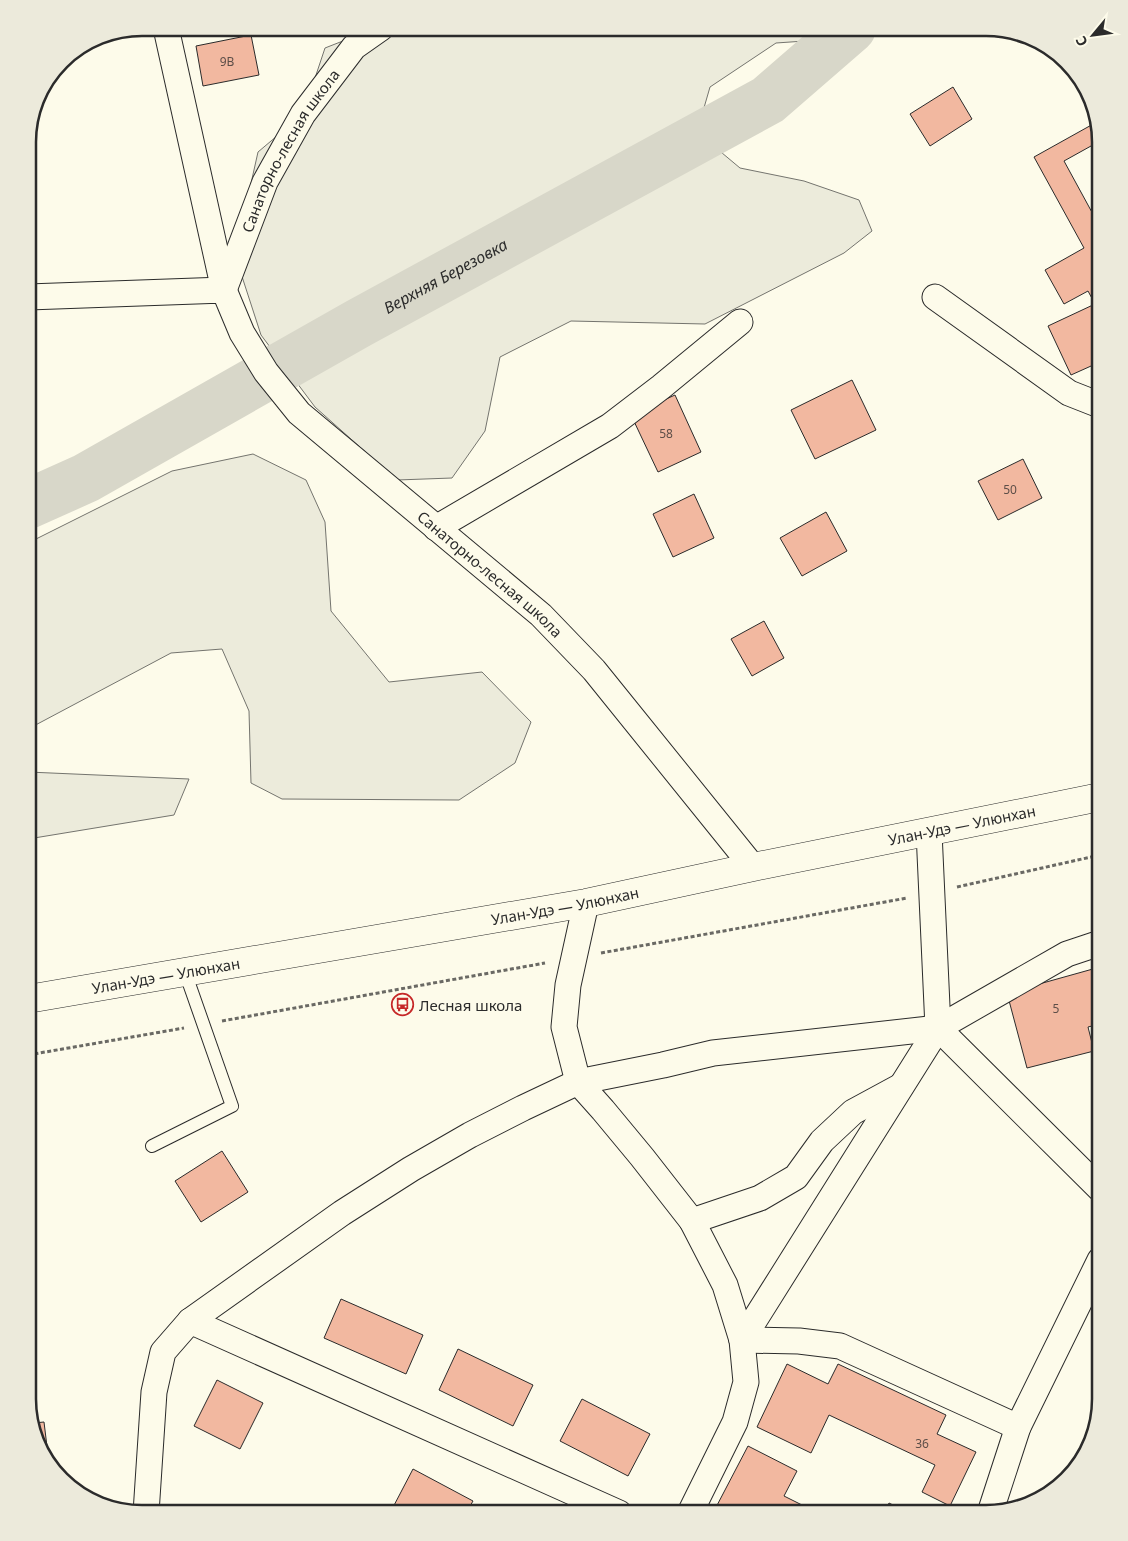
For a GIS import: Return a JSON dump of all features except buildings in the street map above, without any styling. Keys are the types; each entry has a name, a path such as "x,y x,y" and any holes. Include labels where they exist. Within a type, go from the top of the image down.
{"main road":[{"name":"Улан-Удэ — Улюнхан","path":"36,998 586,903 753,867 1092,799"}],"street":[{"path":"36,297 224,290 168,36"},
{"name":"Санаторно-лесная школа","path":"370,36 354,47 303,114 265,182 224,290 242,333 266,372 298,413 541,615 594,670 753,867"},
{"path":"935,297 1069,393 1092,402"},
{"path":"436,528 610,426 740,322"},
{"path":"742,1340 938,1028 928,832"},
{"path":"586,903 568,985 564,1027 578,1082 631,1144 692,1221 725,1285 742,1340 746,1382 735,1422 694,1505"},
{"path":"147,1505 154,1392 163,1352 190,1321 342,1213 411,1169 488,1126 578,1082 663,1065 713,1052 938,1028 1067,954 1092,946"},
{"path":"938,1028 1092,1181"},
{"path":"692,1221 760,1198 796,1176 822,1141 853,1112 902,1085"},
{"path":"992,1505 1018,1427 1092,1276"},
{"path":"190,1321 601,1505"},
{"path":"742,1340 800,1341 840,1346 1018,1427"}],"lane":[{"path":"152,1146 232,1106 185,972"}],"shaded area":[{"path":"356,36 866,36 776,43 710,87 697,132 740,168 804,181 859,200 872,231 844,253 705,324 571,321 500,357 485,431 452,478 397,480 315,407 261,335 235,255 258,152 303,114 325,48"},
{"path":"253,454 306,480 325,522 331,611 389,682 482,672 531,722 515,763 459,800 282,799 251,783 249,711 222,649 171,653 36,725 36,539 172,471"},
{"path":"36,772 189,779 174,815 36,838"}],"waterway":[{"name":"Верхняя Березовка","path":"36,500 86,478 359,323 768,100 842,36"}],"place":[{"name":"Лесная школа","path":"403,1005"}]}
